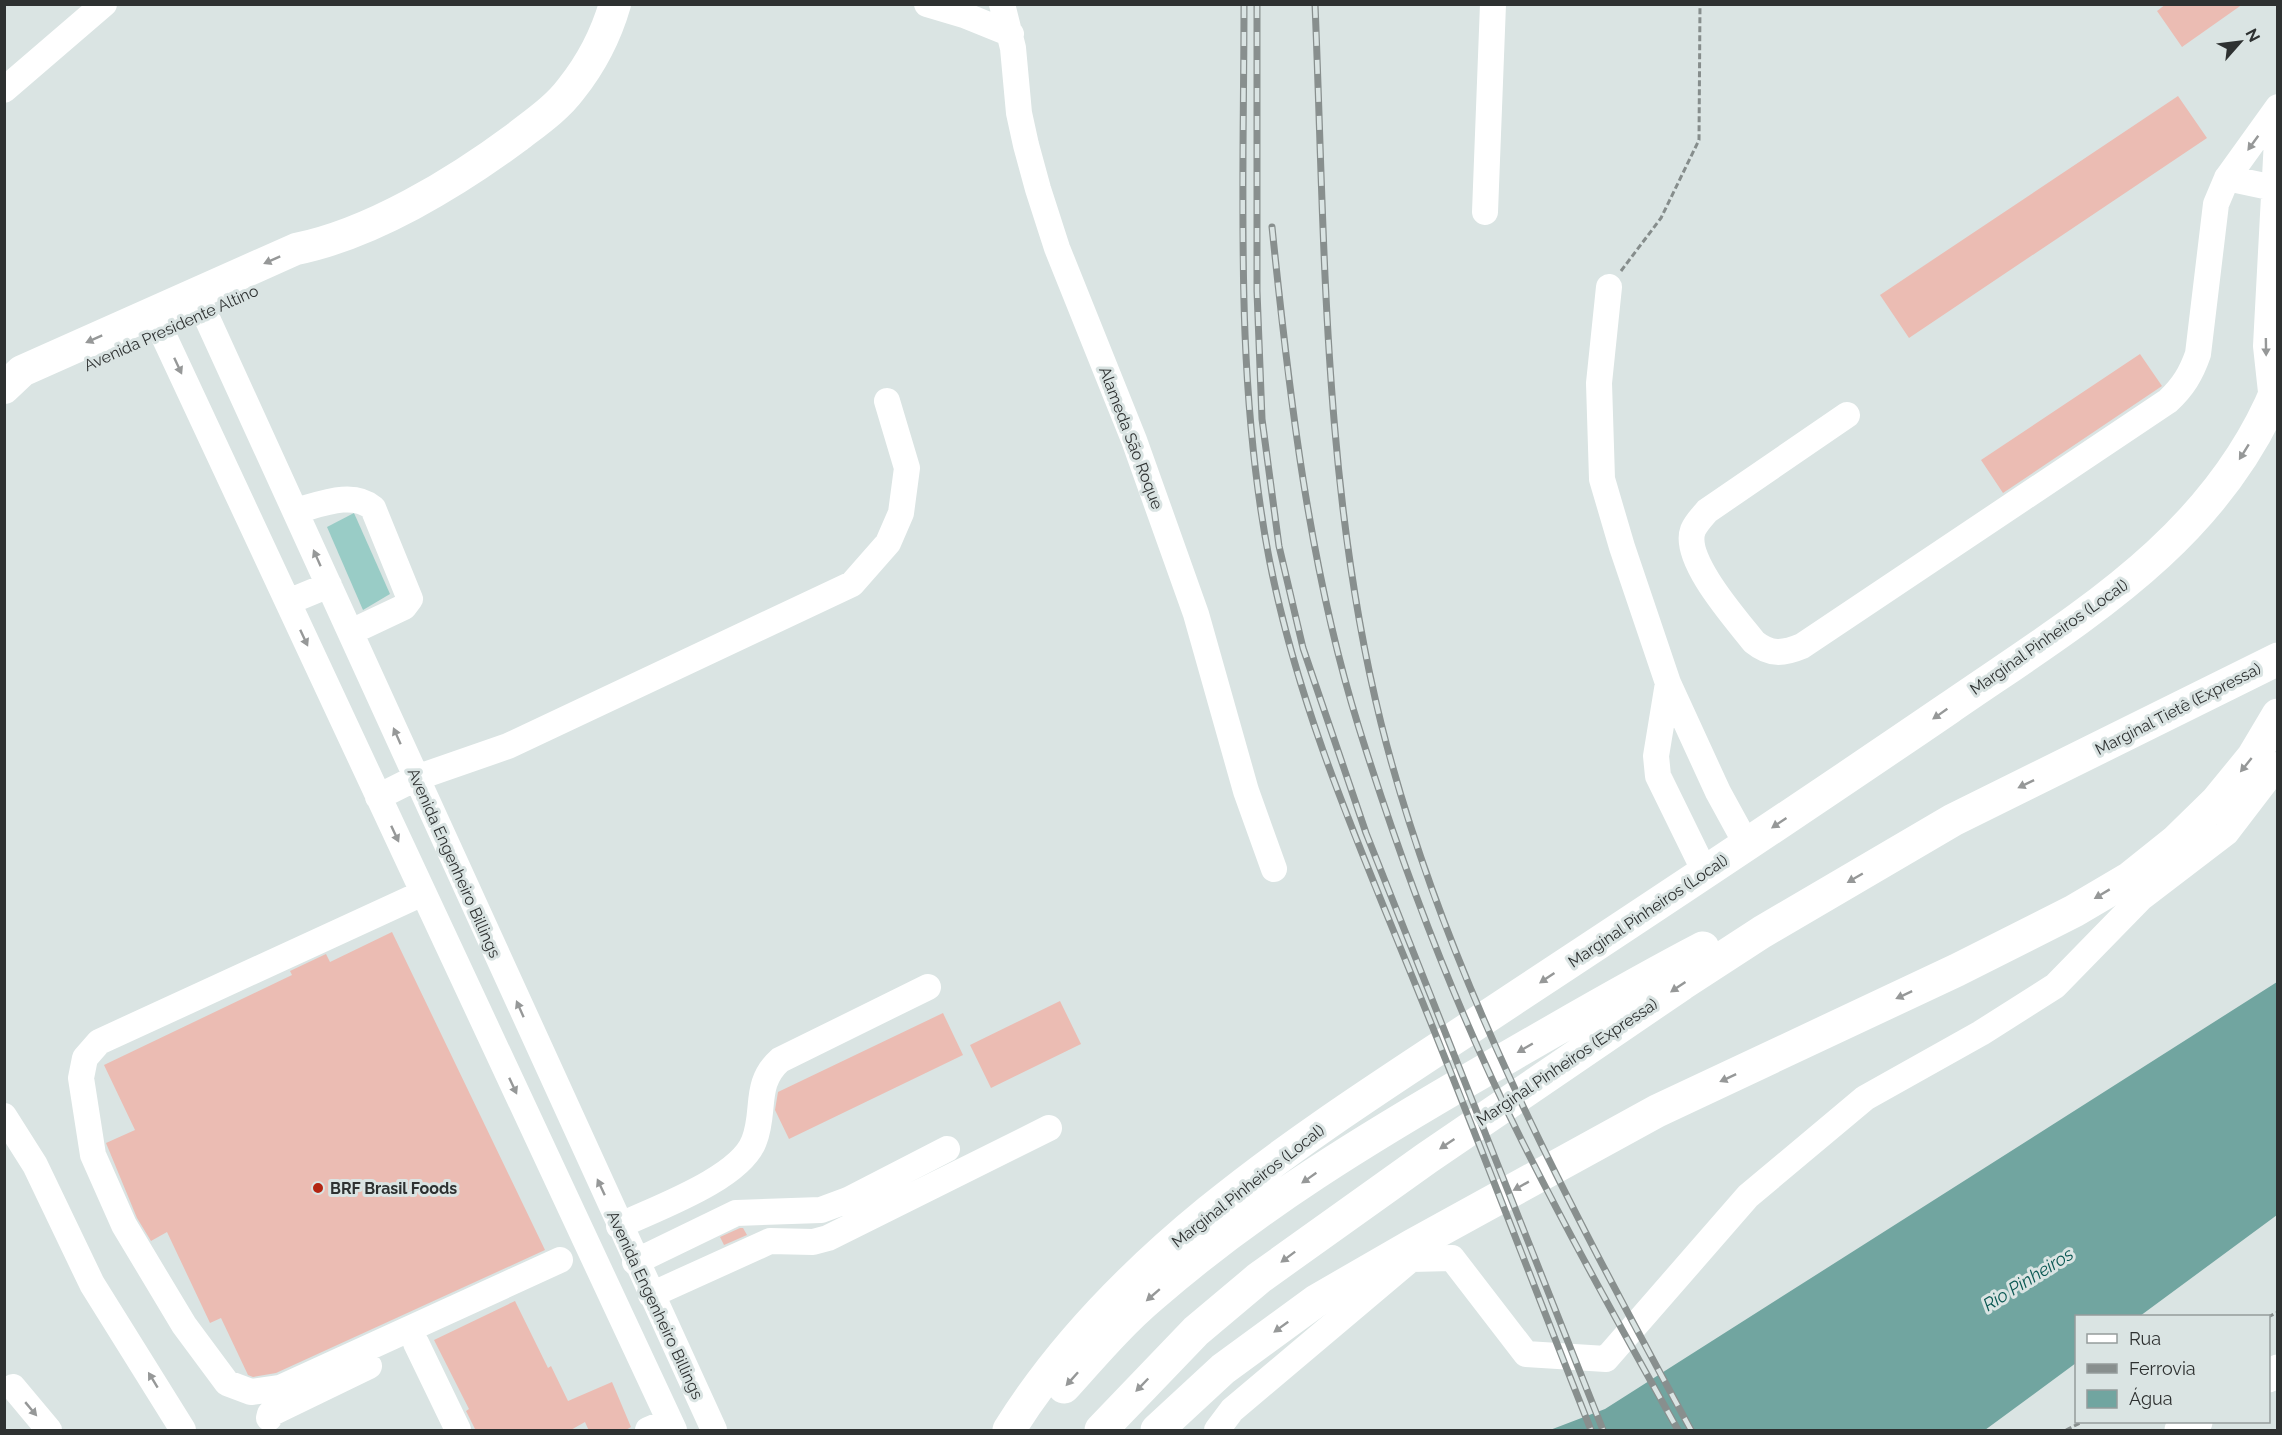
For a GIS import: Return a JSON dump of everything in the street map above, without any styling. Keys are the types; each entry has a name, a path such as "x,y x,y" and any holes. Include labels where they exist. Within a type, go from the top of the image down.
{"highway":[{"name":"Marginal Pinheiros (Local)","path":"1009,1431 1031,1394 1082,1333 1147,1267 1227,1198 1329,1121 1747,845 2109,597 2172,544 2212,501 2246,449 2275,394"},
{"name":"Marginal Tietê (Expressa)","path":"2078,758 2277,659"},
{"path":"1157,1431 1224,1369 1316,1301 1413,1245 1657,1111 1957,970 2073,911 2130,878 2175,842 2217,801 2253,757 2277,716"},
{"name":"Marginal Pinheiros (Expressa)","path":"1101,1431 1197,1331 1259,1278 1437,1151 1762,932 1953,820 2078,758"},
{"path":"1029,1431 1110,1335 1151,1296 1271,1204 1357,1144 1667,967 1717,942 1762,932"},
{"path":"2181,1431 2194,1423"}],"main road":[{"name":"Avenida Presidente Altino","path":"4,390 33,390 158,322 200,303 304,268 328,243 447,186 539,120 571,90 598,48 615,4"}],"street":[{"path":"4,90 104,4"},
{"path":"927,4 964,15 1011,34"},
{"name":"Alameda São Roque","path":"1002,4 1011,34 1019,113 1038,189 1057,248 1134,440 1196,614 1246,792 1274,869"},
{"path":"1485,212 1493,4"},
{"path":"1847,415 1707,511 1693,530 1691,541 1695,556 1708,580 1748,634 1763,650 1778,654 1802,646 2168,401 2180,390 2192,372 2198,354 2212,222 2227,178 2277,107"},
{"path":"2275,394 2266,346 2277,121"},
{"path":"2227,178 2274,188"},
{"path":"1609,286 1599,383 1602,479 1622,547 1668,683 1718,792 1747,845"},
{"name":"Avenida Engenheiro Billings","path":"200,303 714,1431"},
{"path":"158,322 592,1255 664,1427"},
{"path":"378,796 416,778 508,746 852,584 888,543 902,513 907,468 887,401"},
{"path":"295,511 349,498 359,500 373,508 410,599 404,607 351,632"},
{"path":"288,602 329,585"},
{"path":"1668,683 1656,756 1658,776 1705,872"},
{"path":"1217,1431 1232,1410 1411,1260 1452,1258 1526,1354 1606,1359 1673,1279 1748,1196 1865,1098 1981,1033 2055,986 2141,898 2226,833 2277,765"},
{"path":"423,893 99,1042 85,1058 81,1078 93,1155 124,1225 184,1325 227,1383 251,1392 280,1388 560,1260"},
{"path":"626,1242 702,1185 735,1166 746,1155 757,1132 762,1086 772,1067 780,1060 928,987"},
{"path":"4,1116 35,1165 92,1284 183,1431"},
{"path":"536,1136 571,1121"},
{"path":"651,1295 770,1241 813,1242 828,1238 1049,1128"},
{"path":"269,1418 270,1414 592,1255 626,1242 736,1213 804,1213 830,1207 947,1149"},
{"path":"416,1343 458,1431"},
{"path":"13,1387 49,1431"}],"path":[{"path":"1609,286 1661,218 1699,140 1700,4"},
{"path":"2066,1431 2080,1423"}],"shaded area":[{"path":"354,513 390,594 363,610 327,527"}],"water":[{"name":"Rio Pinheiros","path":"2277,982 2277,1215 2141,1315 2075,1315 2075,1364 1985,1430 1550,1430 1605,1409"}],"building":[{"path":"2166,4 2243,4 2182,47 2157,11"},
{"path":"2178,96 2207,138 1909,338 1880,295"},
{"path":"2140,354 2162,386 2003,493 1981,460"},
{"name":"BRF Brasil Foods","path":"392,932 545,1250 276,1373 253,1377 248,1375 221,1318 210,1323 167,1232 151,1241 137,1218 106,1143 135,1130 104,1065 292,975 290,971 326,954 330,962"},
{"path":"1060,1001 1081,1044 991,1088 970,1045"},
{"path":"943,1013 963,1055 789,1139 775,1110 778,1092"},
{"path":"743,1228 747,1235 724,1245 720,1237"},
{"path":"515,1301 548,1368 551,1366 568,1401 612,1382 631,1427 624,1431 589,1431 585,1422 569,1431 476,1431 466,1411 469,1409 434,1340"}],"railway":[{"path":"1244,4 1243,214 1246,355 1259,494 1270,563 1283,618 1297,673 1333,778 1591,1430"},
{"path":"1257,4 1257,291 1262,419 1279,546 1303,648 1366,833 1603,1430"},
{"path":"1315,4 1325,275 1337,456 1362,635 1381,723 1407,816 1474,998 1555,1173 1691,1430"},
{"path":"1272,227 1294,416 1314,543 1342,667 1376,781 1432,938 1498,1091 1579,1250 1678,1430"}],"place":[{"name":"BRF Brasil Foods","path":"318,1188"}]}
